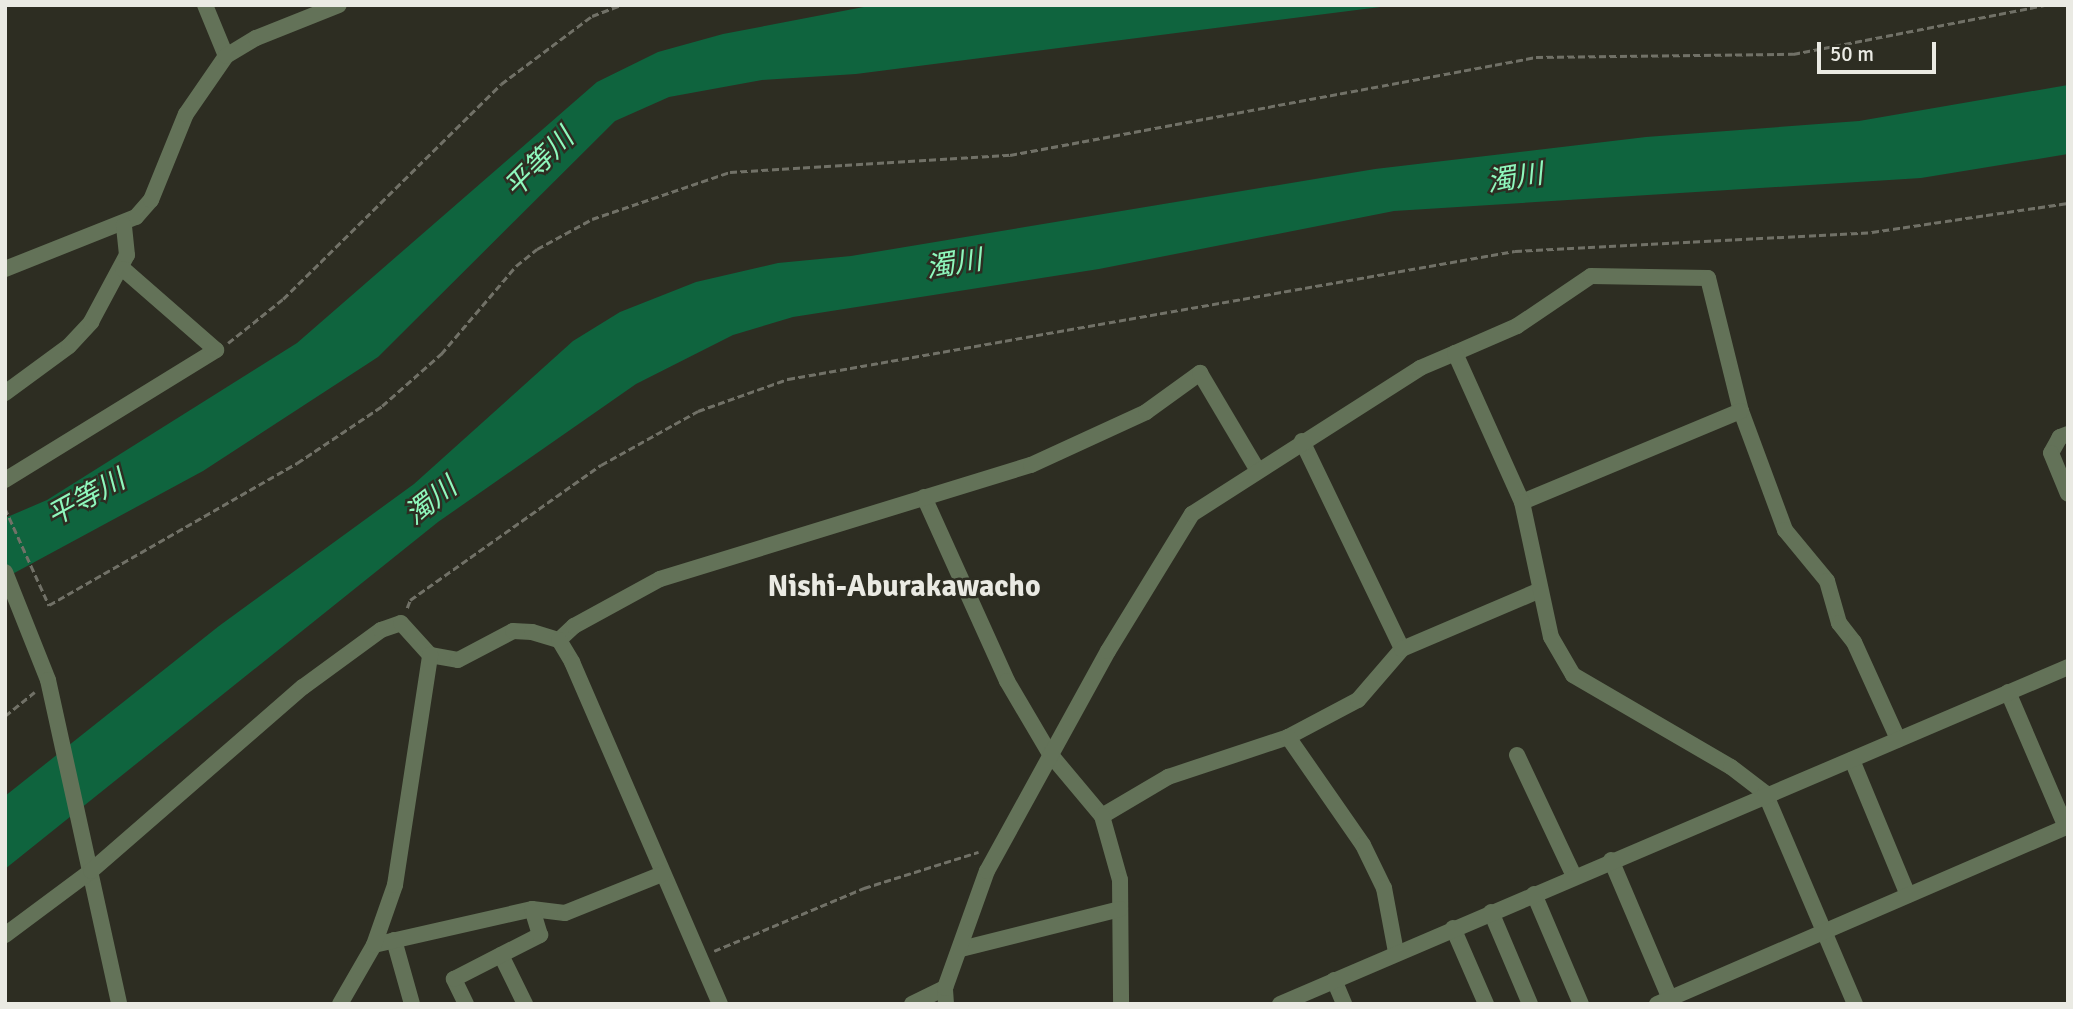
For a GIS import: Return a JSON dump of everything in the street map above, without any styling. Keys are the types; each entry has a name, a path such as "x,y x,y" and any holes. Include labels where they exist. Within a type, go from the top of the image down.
{"street":[{"path":"205,5 226,56"},
{"path":"5,268 124,225 151,200 186,114 226,56 256,38 339,5"},
{"path":"5,393 81,334 122,269 129,245 124,225"},
{"path":"5,480 216,351 122,269"},
{"path":"912,1004 945,996 987,871 1050,754 1192,514 1257,469 1420,368 1517,326 1591,276 1708,278 1741,411 1785,530 1827,581 1839,623 1854,642 1898,739"},
{"path":"1455,352 1522,502 1550,637 1573,675 1731,767 1765,793 1855,1004"},
{"path":"559,640 574,626 660,579 1031,465 1146,412 1200,373 1257,469"},
{"path":"1522,502 1741,411"},
{"path":"2068,434 2060,437 2051,453 2068,494"},
{"path":"1302,441 1402,649"},
{"path":"924,497 1001,669 1050,754 1102,816 1120,880 1121,1004"},
{"path":"5,572 23,610 48,680 119,1004"},
{"path":"1102,816 1168,777 1288,737 1358,700 1402,649 1540,590"},
{"path":"5,935 90,867 303,687 381,630 401,623 430,655 458,660 513,631 559,640"},
{"path":"559,640 720,1004"},
{"path":"340,1004 374,945 395,885 430,655"},
{"path":"1286,1003 1396,952 1765,793 1852,760 2068,667"},
{"path":"1611,860 1663,1001 2067,826 2008,692"},
{"path":"1288,737 1363,845 1384,888 1396,952"},
{"path":"1517,754 1574,876"},
{"path":"1852,760 1908,895"},
{"path":"374,945 531,909 565,913 662,874"},
{"path":"1534,894 1581,1004"},
{"path":"466,1004 454,979 540,935 531,909"},
{"path":"961,950 1120,909"},
{"path":"1491,912 1530,1004"},
{"path":"1453,928 1486,1004"},
{"path":"394,940 412,1004"},
{"path":"501,955 525,1004"},
{"path":"1334,980 1344,1004"}],"path":[{"path":"216,351 283,299 501,84 592,16 620,5"},
{"path":"5,508 49,605 297,463 382,407 442,354 516,266 537,249 592,219 730,172 1010,155 1536,57 1793,54 2044,5"},
{"path":"401,623 410,600 601,465 698,411 788,379 1515,251 1872,232 2068,202"},
{"path":"5,716 48,680"},
{"path":"701,957 920,867 978,851 983,856"}],"water":[{"name":"平等川","path":"874,5 1396,5 856,74 762,80 669,97 615,121 378,357 203,471 5,578 5,518 47,500 297,343 597,82 658,52 723,34"},
{"name":"濁川","path":"2068,85 2068,154 1921,178 1394,211 1099,269 793,317 733,335 636,384 438,522 5,869 5,796 219,626 414,484 573,341 620,312 696,282 778,263 851,256 1375,169 1646,137 1859,121"}],"district":[{"name":"Nishi-Aburakawacho","path":"904,587"}]}
